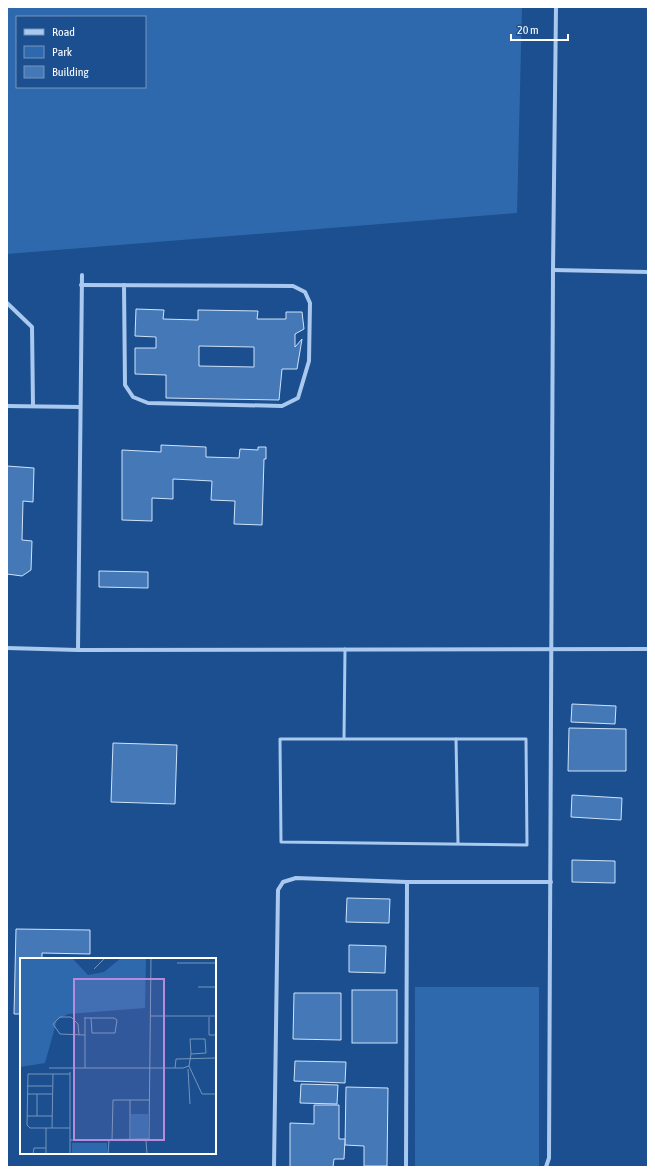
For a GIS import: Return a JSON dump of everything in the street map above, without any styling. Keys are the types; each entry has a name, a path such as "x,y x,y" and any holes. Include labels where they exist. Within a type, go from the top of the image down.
{"street":[{"path":"546,1167 549,1158 553,270 556,7"},
{"path":"553,270 648,272"},
{"path":"78,650 82,275"},
{"path":"82,285 124,285 293,286 305,292 310,303 308,361 298,398 282,406 148,403 133,397 125,385 124,285"},
{"path":"7,303 32,327 33,406"},
{"path":"7,406 80,407"},
{"path":"7,648 78,650 648,649"},
{"path":"274,1167 278,890 283,882 296,878 407,882 551,882"},
{"path":"406,1167 407,882"}],"lane":[{"path":"344,739 345,649"},
{"path":"280,739 456,739 526,739 527,845 281,842 280,739"},
{"path":"456,739 458,843"}],"green space":[{"path":"7,7 522,7 517,213 7,254"},
{"path":"415,987 539,987 539,1166 415,1166"}],"building":[{"path":"136,309 164,310 163,319 198,320 198,310 258,311 257,319 286,319 286,312 302,312 304,329 295,334 295,347 302,339 297,369 282,369 279,400 166,398 166,375 135,374 135,348 156,348 156,337 135,336","holes":["199,346 254,347 254,367 199,366"]},
{"path":"161,445 206,447 206,457 239,458 240,449 258,450 258,447 266,447 266,459 264,459 262,525 234,524 235,501 211,500 212,481 173,479 173,499 152,498 152,521 122,520 122,450 161,452"},
{"path":"7,466 34,468 33,502 23,501 22,540 32,541 31,570 22,576 7,574"},
{"path":"99,571 148,572 148,588 99,587"},
{"path":"572,704 616,706 615,724 571,722"},
{"path":"569,728 626,729 626,771 568,771"},
{"path":"113,743 177,745 175,804 111,802"},
{"path":"572,795 622,798 621,820 571,817"},
{"path":"572,860 615,861 615,883 572,882"},
{"path":"347,898 390,899 389,923 346,922"},
{"path":"16,929 90,930 90,954 42,953 42,958 20,958 20,1014 14,1014"},
{"path":"349,945 386,946 385,973 349,972"},
{"path":"352,990 397,990 397,1043 352,1043"},
{"path":"294,993 341,993 341,1040 293,1039"},
{"path":"295,1061 346,1062 345,1083 294,1081"},
{"path":"301,1084 338,1085 337,1104 300,1103"},
{"path":"346,1087 388,1088 387,1166 364,1166 364,1146 345,1145"},
{"path":"314,1105 339,1105 339,1139 345,1139 344,1159 334,1159 333,1167 290,1167 290,1123 314,1124"}]}
